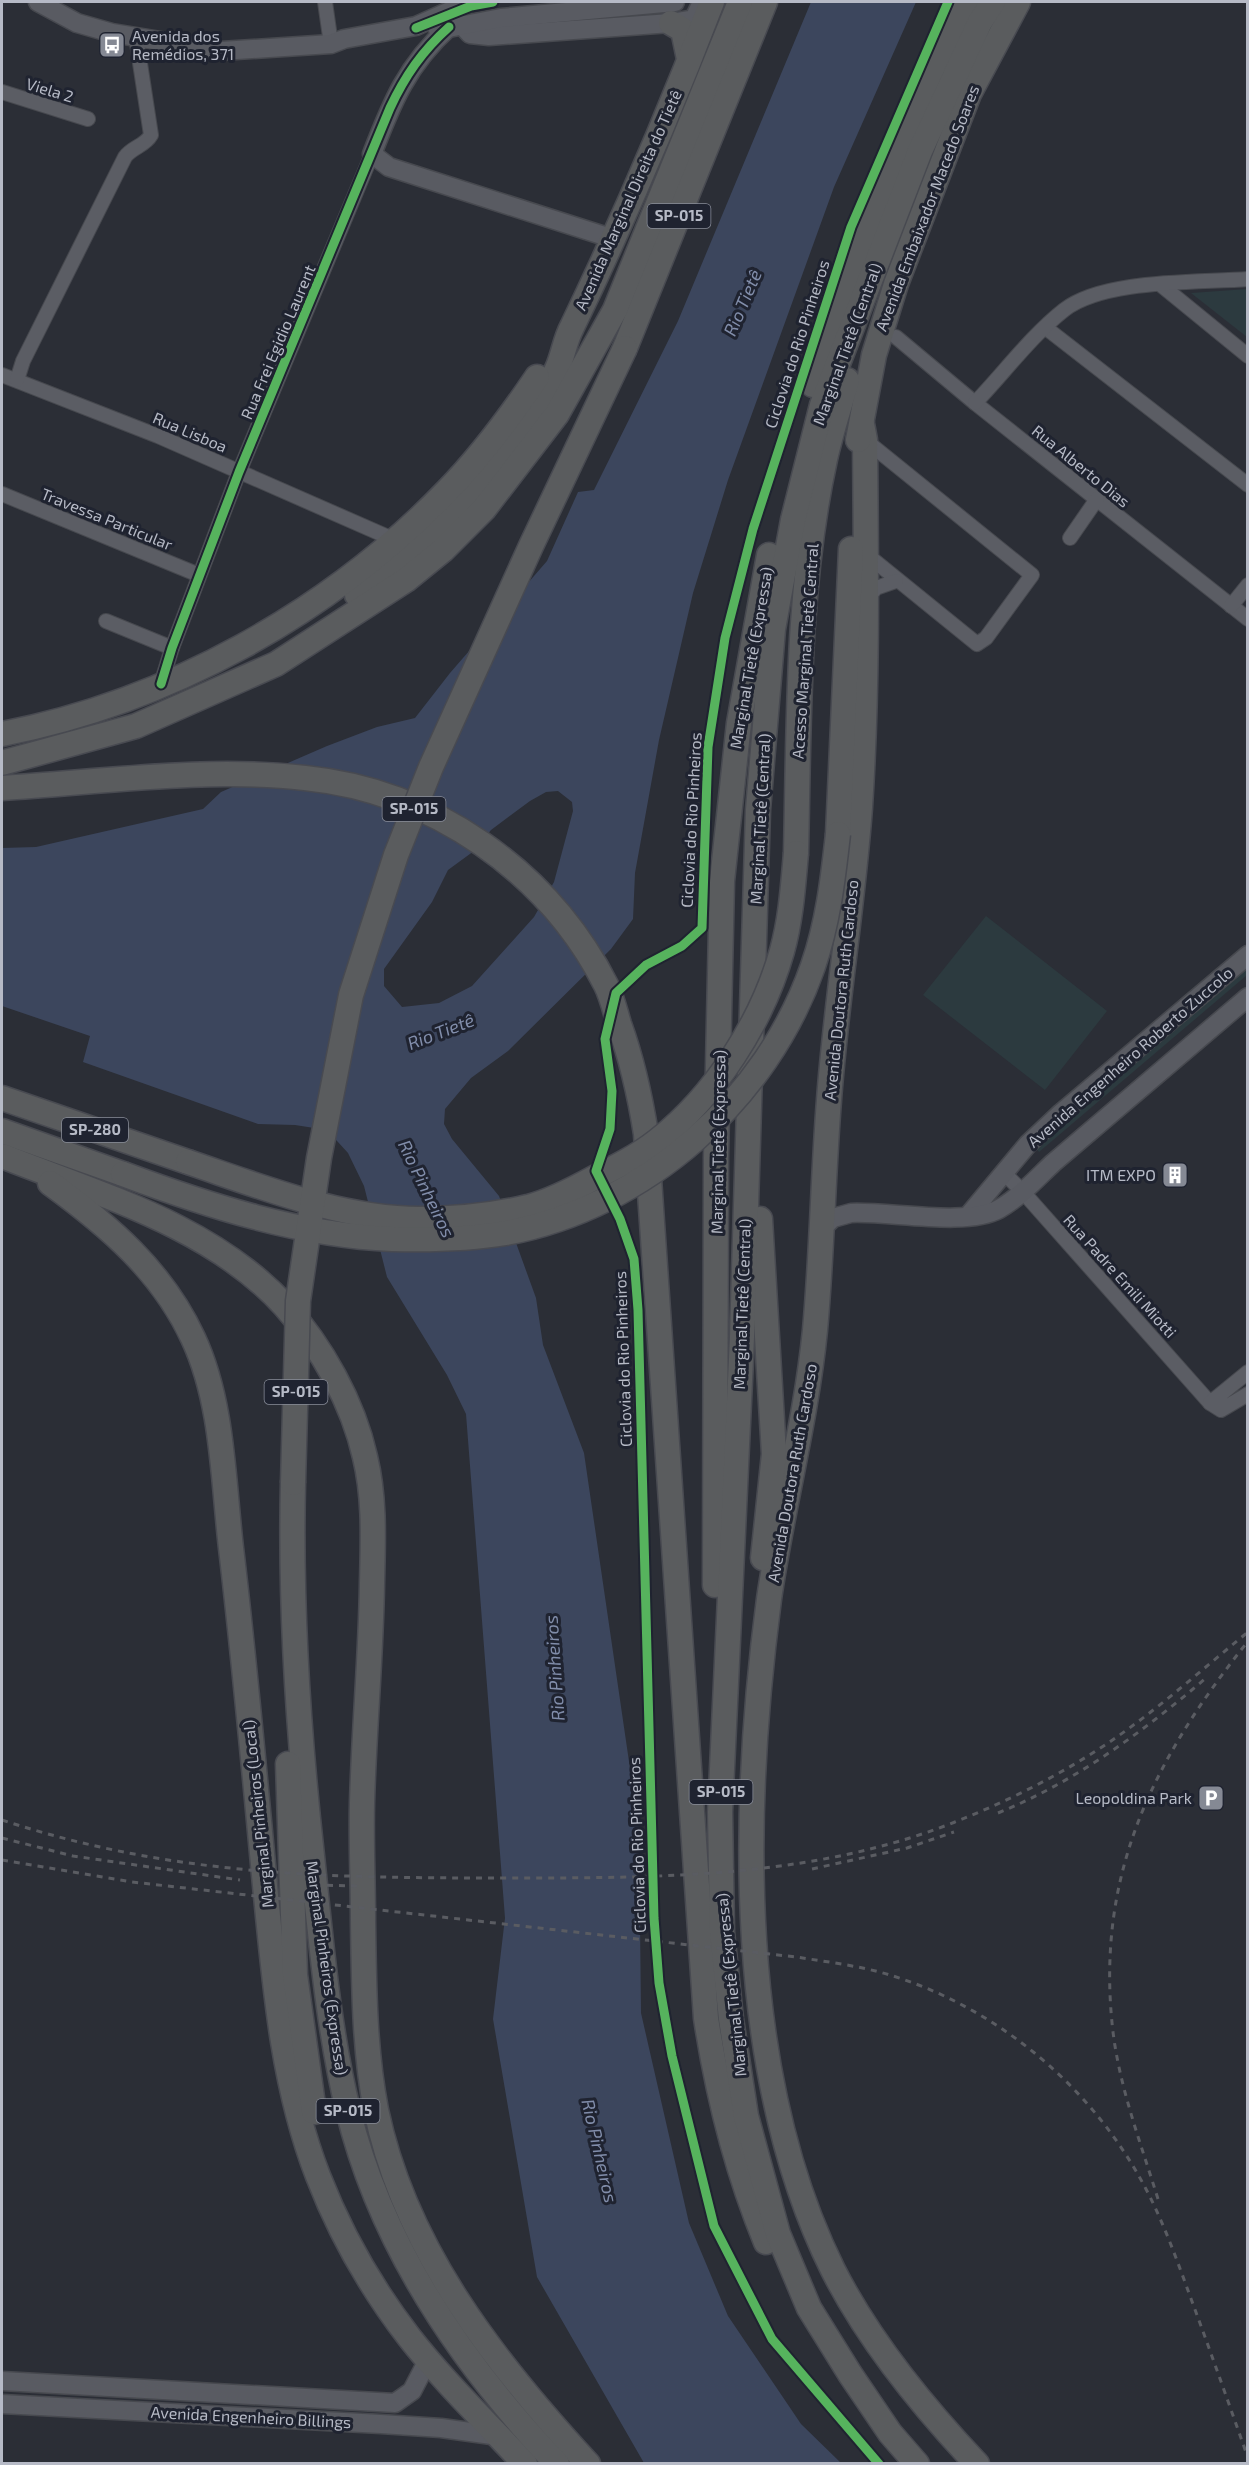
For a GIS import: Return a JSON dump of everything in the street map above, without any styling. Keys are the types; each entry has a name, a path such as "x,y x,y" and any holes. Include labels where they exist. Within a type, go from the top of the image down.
{"highway":[{"name":"Avenida Marginal Direita do Tietê","path":"570,331 658,140 712,2"},
{"name":"Marginal Tietê (Expressa)","path":"809,2308 788,2261 764,2187 746,2116 731,2019 722,1932 720,1812 727,1653 715,1607 716,1157 722,881 739,723 771,543 804,411 895,151 933,67 968,2"},
{"name":"Marginal Tietê (Central)","path":"727,1653 742,1337 758,810 766,707 782,572 822,405 920,151 980,22 993,2"},
{"name":"Avenida Embaixador Macedo Soares","path":"863,432 876,345 896,284 969,94 1018,2"},
{"path":"2,763 136,726 276,664 406,580 443,550 484,509 557,414 615,310 755,5"},
{"name":"Marginal Pinheiros (Expressa)","path":"557,2463 455,2342 403,2255 378,2202 348,2112 329,2007 296,1700 291,1568 298,1300 319,1158 351,995 396,855 431,766 531,546 625,348 755,5"},
{"path":"673,12 683,30 689,59"},
{"name":"Acesso Marginal Tietê Central","path":"2,1098 188,1162 329,1206 376,1216 408,1218 463,1216 530,1206 575,1189 657,1141 692,1108 731,1059 751,1024 781,953 789,923 796,853 800,681 811,546 825,460 857,341 858,310"},
{"path":"224,687 391,569 469,494 507,451 529,420 557,368 570,331"},
{"path":"2,734 76,716 161,684 215,661 315,602 395,540 447,491 487,447 570,331"},
{"path":"2,1131 172,1193 277,1223 391,1239 506,1233 581,1211 674,1159 705,1132 755,1076 787,1025 813,966 827,918 838,834 846,628 856,460 863,432"},
{"name":"Avenida Doutora Ruth Cardoso","path":"863,432 867,680 858,826 833,1052 811,1374 770,1596 756,1722 752,1911 767,2050 780,2120 810,2218 834,2272 861,2317 929,2412 977,2463"},
{"path":"2,788 256,774 357,786 444,819 516,869 543,895 588,951 608,987 631,1056 646,1134 706,2018 730,2142 744,2188 782,2279 795,2298 809,2308"},
{"path":"755,920 765,940 756,1102 761,1247 774,1454 762,1565 770,1596"},
{"path":"2,1156 111,1197 177,1227 246,1270 285,1306 315,1346 342,1390 365,1456 371,1490 373,1529 362,1806 366,2041 376,2109 387,2153 403,2198 421,2239 445,2281 483,2340 528,2399 588,2463"},
{"name":"Marginal Pinheiros (Local)","path":"26,1166 102,1222 144,1262 177,1307 194,1340 206,1373 217,1421 275,1983 287,2059 301,2121 317,2174 336,2218 395,2317 428,2360 525,2463"},
{"path":"296,1700 289,1727 288,1773 295,1975 301,2030 317,2127 362,2248 367,2273"},
{"path":"759,1978 751,1997 754,2059 761,2115 790,2231 788,2261"},
{"name":"SP-015","path":"809,2308 883,2423 917,2463"}],"street":[{"path":"38,2 66,10 112,33 221,51 331,44 344,39 416,26 470,2"},
{"path":"325,2 331,44"},
{"path":"331,44 345,48 417,38 455,25 541,14 673,12 694,19 702,2"},
{"path":"455,25 470,34 489,36 673,12"},
{"name":"Rua Frei Egidio Laurent","path":"161,684 172,648 239,472 402,82 423,51 455,25"},
{"path":"17,380 23,361 125,157 133,149 147,142 151,135 136,37"},
{"name":"Viela 2","path":"2,92 88,119"},
{"path":"372,154 389,166 614,239"},
{"path":"975,403 1064,310 1092,295 1131,286 1248,279"},
{"path":"1161,285 1248,356"},
{"path":"1046,328 1248,486"},
{"name":"Rua Alberto Dias","path":"896,337 975,403 1248,619"},
{"name":"Rua Lisboa","path":"2,375 168,440 395,540"},
{"path":"863,432 900,471 1032,574 1030,580 980,644 974,643 866,554"},
{"path":"865,480 880,470 900,471"},
{"name":"Travessa Particular","path":"2,494 199,575"},
{"path":"1070,538 1097,500"},
{"path":"866,600 876,588 896,581"},
{"path":"1231,606 1248,585"},
{"path":"106,621 172,648"},
{"name":"Avenida Engenheiro Roberto Zuccolo","path":"968,1216 1028,1144 1075,1100 1248,955"},
{"name":"Avenida Engenheiro Roberto Zuccolo","path":"820,1230 840,1215 867,1212 968,1216 998,1209 1023,1192 1053,1163 1248,997"},
{"path":"1028,1144 1032,1157 1038,1161 1053,1163"},
{"name":"Rua Padre Emili Miotti","path":"1003,1172 1210,1403"},
{"name":"Avenida Engenheiro Roberto Zuccolo","path":"823,1188 835,1203 867,1212"},
{"path":"1248,1372 1210,1403 1221,1410 1248,1394"},
{"name":"Avenida Engenheiro Billings","path":"2,2381 395,2403 409,2394 428,2360"},
{"path":"59,2408 61,2385"},
{"path":"381,2424 382,2402"},
{"name":"Avenida Engenheiro Billings","path":"2,2404 381,2424 441,2428 500,2436"}],"shaded area":[{"path":"1247,289 1247,337 1191,293"},
{"path":"986,916 1107,1011 1045,1090 923,995"},
{"path":"1247,961 1247,975 1039,1152 1032,1143"}],"water":[{"path":"811,2 916,2 834,187 728,480 693,593 659,740 635,873 633,919 611,949 508,1051 471,1078 445,1109 444,1124 452,1139 499,1196 536,1298 543,1345 584,1453 639,1830 641,2013 689,2223 728,2316 801,2424 841,2463 644,2463 537,2277 493,2019 505,1918 466,1414 447,1375 387,1277 364,1186 348,1153 327,1130 295,1125 258,1124 83,1062 90,1036 2,1006 2,848 36,847 203,809 221,792 327,746 377,727 415,718 450,673 547,561 578,492 594,490 678,321","holes":["558,791 572,802 573,811 554,882 534,917 472,986 439,1003 402,1007 384,986 384,969 432,902 448,870 474,851 491,830 546,792"]}],"railway":[{"path":"2,1820 66,1839 129,1853 192,1863 316,1875 445,1878 623,1877 736,1871 792,1864 847,1854 902,1840 955,1822 1030,1788 1067,1769 1121,1734 1248,1632"},
{"path":"1158,2199 1132,2116 1116,2053 1110,1976 1113,1923 1122,1873 1137,1825 1157,1779 1182,1734 1245,1645"},
{"path":"998,1813 1054,1786 1108,1754 1206,1678"},
{"path":"812,1869 907,1848 954,1832"},
{"path":"2,1838 73,1856 240,1880"},
{"path":"2,1860 132,1882 796,1957 869,1970 933,1991 1007,2032 1041,2058 1101,2120 1126,2154 1147,2191 1170,2242 1248,2458"},
{"path":"315,1885 357,1886"}],"cycle path":[{"path":"416,28 471,6 493,2"},
{"name":"Ciclovia do Rio Pinheiros","path":"879,2464 772,2339 714,2226 672,2056 659,1983 654,1918 638,1310 634,1259 620,1219 596,1171 610,1129 612,1091 605,1039 616,993 646,965 682,946 702,928 708,747 725,638 753,529 851,227 948,2"},
{"path":"161,684 172,648 239,472 390,108 415,64 430,45 449,27"}],"place":[{"name":"Avenida dos Remédios, 371","path":"112,45"},
{"name":"ITM EXPO","path":"1175,1175"},
{"name":"Leopoldina Park","path":"1211,1798"}],"water label":[{"name":"Rio Tietê","path":"743,303"},
{"name":"Rio Tietê","path":"441,1032"},
{"name":"Rio Pinheiros","path":"426,1189"},
{"name":"Rio Pinheiros","path":"555,1668"},
{"name":"Rio Pinheiros","path":"599,2151"}]}
